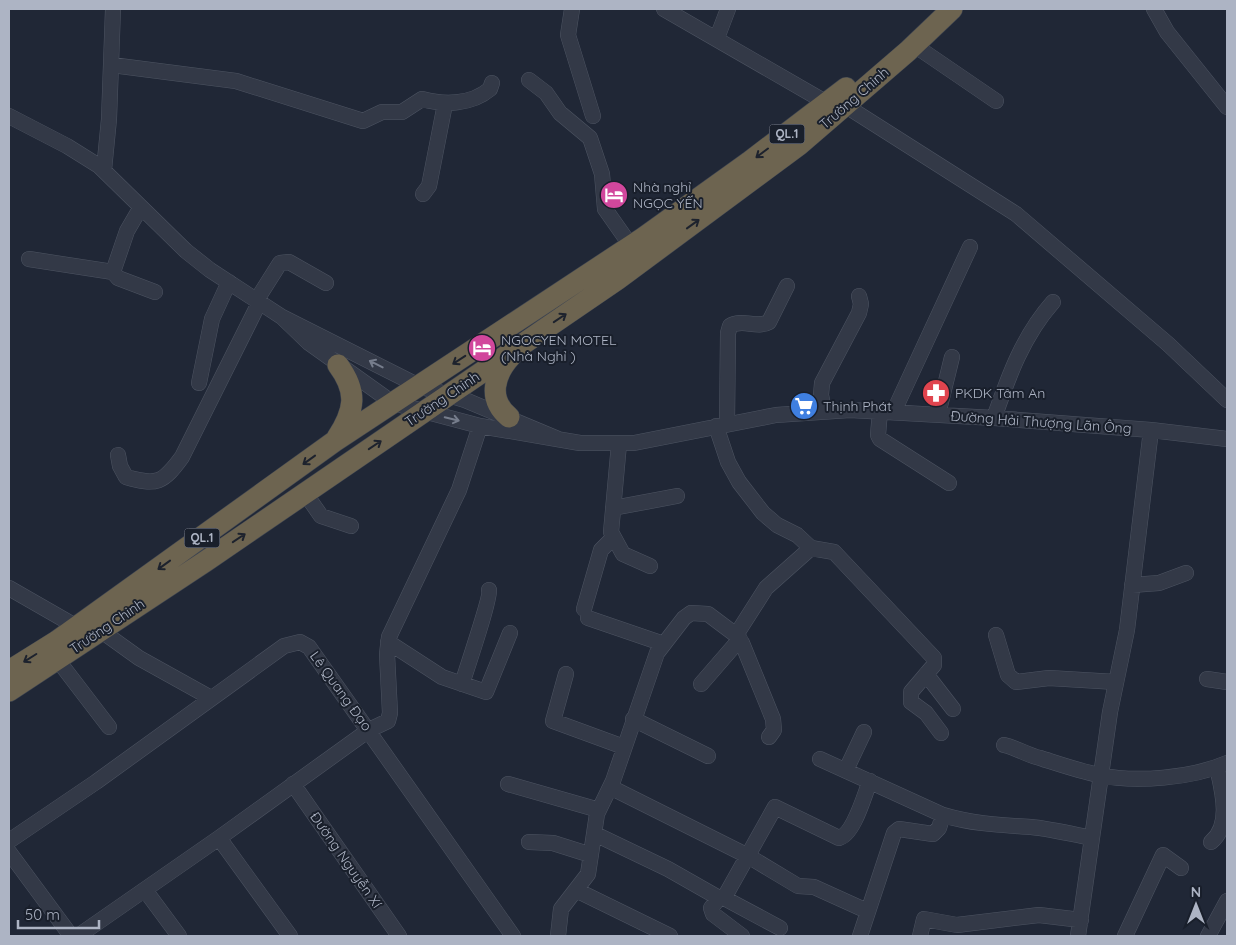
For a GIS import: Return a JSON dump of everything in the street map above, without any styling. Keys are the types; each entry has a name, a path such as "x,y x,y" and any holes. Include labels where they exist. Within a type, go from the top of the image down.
{"highway":[{"name":"Trường Chinh","path":"9,691 306,493 618,279 799,146 874,64 932,9"},
{"name":"Trường Chinh","path":"9,671 77,627 335,441 631,246 749,162 837,105 914,45 952,9"},
{"path":"510,417 500,409 495,390 498,376 505,363 522,344"},
{"path":"335,441 351,415 352,402 351,385 338,365"}],"street":[{"path":"104,170 112,65 113,9"},
{"path":"572,9 568,35 593,116"},
{"path":"664,9 837,105 1016,214 1161,338 1227,400"},
{"path":"716,38 728,9"},
{"path":"1154,9 1167,32 1227,107"},
{"path":"914,45 996,100"},
{"path":"112,65 236,81 363,121 382,112 402,112 422,99 445,104 483,96 490,89 492,83"},
{"path":"529,80 546,93 560,113 590,138 602,174 604,209 631,246"},
{"path":"423,194 429,186 445,104"},
{"name":"Đường Hải Thượng Lãn Ông","path":"9,116 76,151 104,170 186,251 257,302 282,317 419,386 510,417 558,438"},
{"path":"113,272 127,231 141,207"},
{"path":"949,483 878,436 887,411 970,247"},
{"path":"28,259 113,272 118,278 155,292"},
{"path":"118,455 120,466 126,477 152,484 162,480 182,458 257,302 280,263 289,262 326,283"},
{"path":"199,383 212,319 229,282"},
{"path":"787,286 769,322 761,324 737,322 730,326 721,425 728,462 752,502 772,522 792,532 811,548 834,552 934,658 934,665 911,692 910,697 912,702 926,713 941,733"},
{"path":"824,411 821,395 822,384 858,313 861,304 858,296"},
{"path":"994,418 1021,348 1039,318 1053,302"},
{"name":"Đường Hải Thượng Lãn Ông","path":"282,317 308,343 393,403 480,426 592,444 650,441 721,425 790,413 824,411 887,411 938,414 1151,430 1227,439"},
{"path":"938,414 952,357"},
{"path":"78,936 369,730 388,721 390,713 388,642 459,490 480,426"},
{"path":"920,936 924,920 957,925 1039,915 1082,931 1100,776 1126,630 1151,430"},
{"path":"619,444 613,508 613,538 623,554 650,566"},
{"path":"306,493 321,516 351,526"},
{"path":"613,508 677,496"},
{"path":"613,538 601,550 586,614 664,644"},
{"path":"701,684 738,637 766,588 811,548"},
{"path":"1132,585 1159,583 1186,573"},
{"path":"9,588 77,627"},
{"path":"462,684 480,620 490,596 489,590"},
{"path":"558,936 561,909 588,874 599,810 610,787 653,661 684,618 697,612 714,618 738,637 773,719 774,730 769,737"},
{"path":"100,630 139,658 212,698"},
{"path":"388,642 435,673 486,692 510,633"},
{"path":"996,635 1008,675 1016,682 1049,678 1116,682"},
{"name":"Lê Quang Đạo","path":"9,841 96,782 284,646 300,642 309,647 514,936"},
{"path":"57,659 109,727"},
{"path":"566,674 553,721 624,748"},
{"path":"926,674 953,709"},
{"path":"1207,679 1227,682"},
{"path":"633,720 708,756"},
{"path":"846,770 864,732"},
{"path":"1004,746 1017,748 1032,756 1100,776 1160,778 1181,776 1222,765 1223,815 1221,831 1210,842"},
{"path":"820,759 943,815 966,822 994,826 1032,827 1092,838"},
{"path":"742,936 713,914 711,908 722,898 748,856 774,807 833,837 844,837 852,826 870,781"},
{"name":"Đường Nguyễn Xí","path":"293,784 399,936"},
{"path":"508,784 599,810"},
{"path":"610,787 748,856 798,886 814,887 867,911"},
{"path":"860,936 896,830 933,834 939,828 943,815"},
{"path":"595,834 668,869 780,928"},
{"path":"219,838 290,936"},
{"path":"530,842 553,844 591,855"},
{"path":"9,852 71,936"},
{"path":"1125,936 1163,855 1181,868"},
{"path":"145,890 178,936"},
{"path":"576,890 670,936"},
{"path":"1208,936 1227,901"}],"place":[{"name":"Nhà nghỉ NGỌC YẾN","path":"614,195"},
{"name":"NGOCYEN MOTEL (Nhà Nghỉ )","path":"482,348"},
{"name":"PKDK Tâm An","path":"936,393"},
{"name":"Thịnh Phát","path":"804,406"}]}
